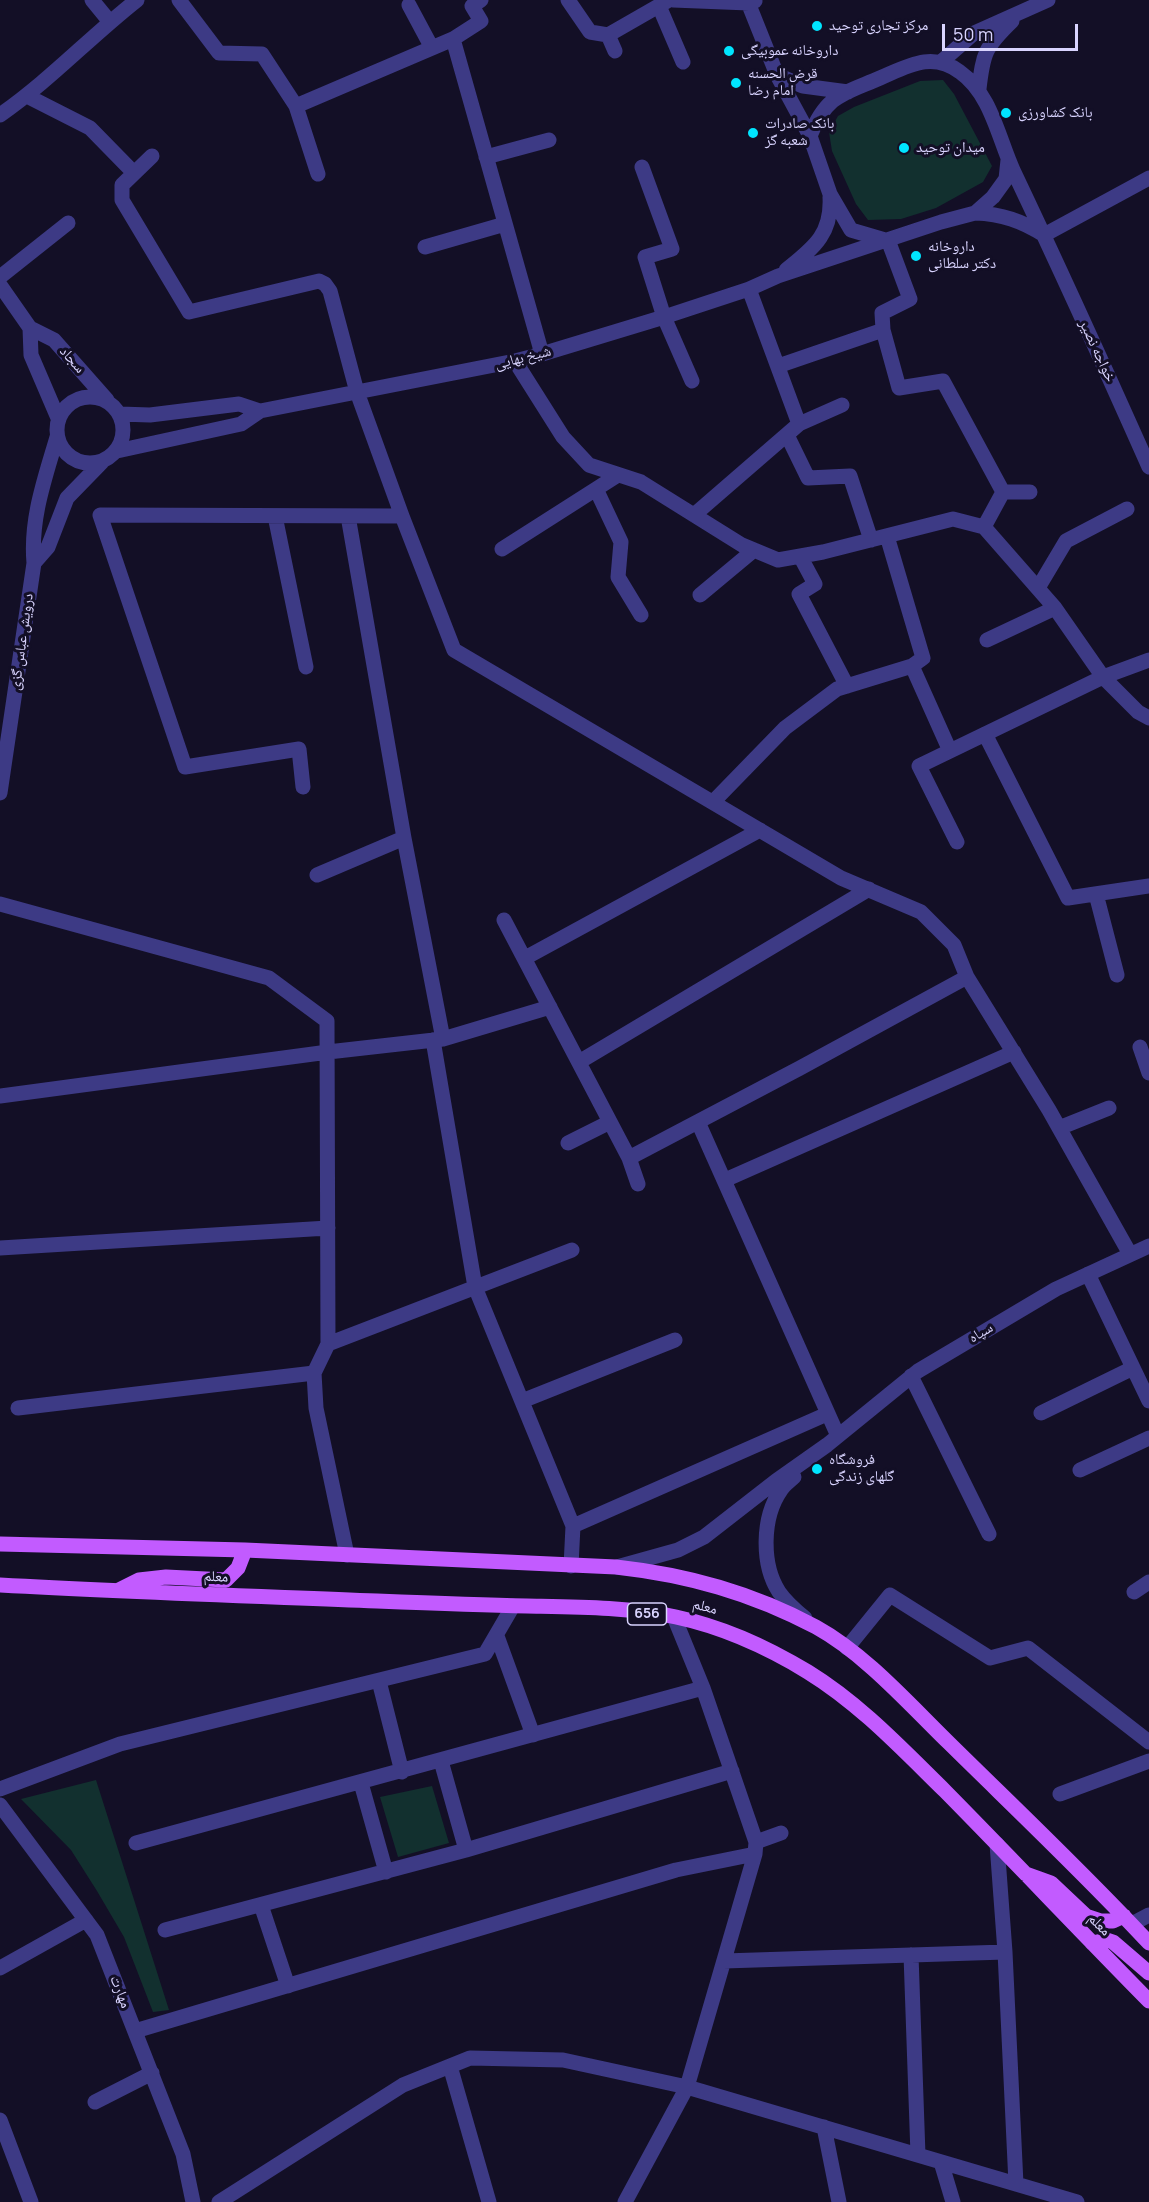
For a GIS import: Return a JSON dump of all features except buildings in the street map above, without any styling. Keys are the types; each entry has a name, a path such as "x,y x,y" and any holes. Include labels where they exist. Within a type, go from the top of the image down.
{"main road":[{"name":"معلم","path":"0,1544 245,1550 616,1567 664,1573 734,1590 816,1627 847,1648 884,1680 1149,1943"},
{"path":"116,1592 139,1580 166,1577 226,1580 238,1568 245,1550"},
{"name":"معلم","path":"0,1586 589,1608 674,1617 717,1628 761,1645 809,1672 892,1738 1149,2001"},
{"path":"1023,1873 1051,1883 1086,1916 1101,1922 1128,1920"},
{"path":"1092,1943 1107,1940 1113,1942 1149,1973"}],"street":[{"path":"92,0 110,22"},
{"path":"0,115 27,96 138,0"},
{"path":"179,0 219,53 262,54 297,106 318,174"},
{"path":"568,0 590,32 608,35 667,2 751,1 777,75 810,136 830,194 851,230 869,237 888,240 975,213 1011,218 1027,224 1044,235 1149,178"},
{"path":"941,62 974,33 1020,5 1048,0"},
{"path":"297,106 453,39 481,21 474,2"},
{"path":"667,2 683,62"},
{"path":"409,5 432,48"},
{"path":"979,90 982,59 993,39 1020,5"},
{"path":"608,35 615,51"},
{"path":"453,39 542,354"},
{"path":"810,136 816,119 828,103 918,62 941,62 960,72 979,90 1008,160 1006,179 993,197 975,213"},
{"path":"777,75 804,86 848,92"},
{"path":"27,96 90,128 134,173"},
{"path":"486,157 549,140"},
{"path":"152,156 122,186 122,200 189,312 319,281 325,284 330,291 357,392 454,650 841,878 921,912 954,945 967,976 1059,1128 1130,1254"},
{"name":"خواجه نصیر","path":"1008,160 1149,467"},
{"path":"642,167 672,249 645,257 664,317 692,381"},
{"name":"شیخ بهایی","path":"778,276 825,233 831,215 830,194"},
{"path":"0,277 68,223"},
{"path":"425,247 505,224"},
{"path":"888,240 910,299 882,313 883,330 898,388 943,381 1003,492"},
{"name":"شیخ بهایی","path":"117,451 241,424 260,411 542,354 749,289 778,276 888,240"},
{"name":"سجاد","path":"0,285 6,302 30,328 54,340 107,400"},
{"path":"749,289 799,424"},
{"name":"سجاد","path":"30,328 31,355 58,418"},
{"path":"778,366 883,330"},
{"path":"515,361 563,437 589,465 641,482 742,545 777,560 871,540 953,519 984,527 1055,608 1102,677 1138,712 1149,718"},
{"path":"88,396 107,400 120,414 124,433 117,451 102,462 83,463 66,454 57,437 58,418 70,403 88,396"},
{"name":"شیخ بهایی","path":"120,414 150,415 239,404 260,411"},
{"path":"694,515 799,424 842,405"},
{"path":"787,435 808,478 850,476 871,540"},
{"name":"درویش عباس گزی","path":"0,793 34,562 32,544 39,499 57,437"},
{"name":"درویش عباس گزی","path":"34,562 48,547 67,498 102,462"},
{"path":"501,549 618,475"},
{"path":"596,489 621,542 618,577 641,615"},
{"path":"1003,492 1030,492"},
{"path":"984,527 1003,492"},
{"path":"1038,588 1066,541 1127,509"},
{"path":"303,787 300,748 185,767 100,515 402,516"},
{"path":"274,516 306,667"},
{"path":"348,516 438,1040 475,1287 573,1526 571,1566"},
{"path":"713,802 785,728 837,689 912,666 923,658 887,536"},
{"path":"700,595 754,550"},
{"path":"800,556 815,584 799,594 847,686"},
{"path":"987,640 1055,608"},
{"path":"957,842 919,766 1102,677 1149,660"},
{"path":"912,666 950,751"},
{"path":"985,734 1068,898 1149,886"},
{"path":"525,958 760,830"},
{"path":"317,875 404,838"},
{"path":"579,1062 869,890"},
{"path":"1096,894 1117,975"},
{"path":"0,904 269,978 327,1021 328,1344 314,1373 316,1408 347,1555"},
{"path":"504,920 629,1158 638,1184"},
{"path":"629,1158 967,976"},
{"path":"0,1096 328,1052 438,1040 550,1007"},
{"path":"1140,1047 1149,1073"},
{"path":"724,1180 1014,1052"},
{"path":"1059,1128 1109,1108"},
{"path":"568,1143 610,1122"},
{"path":"698,1122 827,1414 833,1441"},
{"path":"0,1248 328,1228"},
{"name":"سپاه","path":"833,1441 911,1376 1056,1289 1149,1246"},
{"path":"328,1344 572,1250"},
{"path":"1088,1274 1149,1401"},
{"path":"522,1401 675,1340"},
{"path":"1041,1413 1133,1368"},
{"path":"18,1408 314,1373"},
{"path":"911,1376 989,1534"},
{"path":"573,1526 827,1414"},
{"path":"1080,1470 1149,1438"},
{"path":"616,1567 678,1550 704,1537 776,1481 833,1441"},
{"path":"816,1627 790,1606 777,1590 769,1565 766,1538 771,1511 781,1490 833,1441"},
{"path":"1134,1592 1149,1582"},
{"path":"847,1648 890,1595 990,1658 1028,1648 1149,1742"},
{"path":"0,1789 120,1744 485,1654 513,1606"},
{"path":"625,2202 687,2087 755,1848 732,1770 703,1688 674,1617"},
{"path":"497,1636 533,1735"},
{"path":"379,1681 402,1772"},
{"path":"136,1844 703,1688"},
{"path":"441,1761 466,1850"},
{"path":"1060,1794 1149,1761"},
{"path":"165,1930 466,1850 732,1770"},
{"path":"361,1783 386,1872"},
{"name":"مهارت","path":"0,1805 97,1935 183,2154 193,2202"},
{"path":"135,2031 755,1848 781,1833"},
{"path":"997,1844 1005,1952 1016,2184"},
{"path":"261,1905 288,1986"},
{"path":"1128,1920 1149,1915"},
{"path":"0,1968 86,1920"},
{"path":"724,1961 1005,1952"},
{"path":"911,1955 918,2155"},
{"path":"219,2202 403,2085 470,2058 563,2060 687,2087 1077,2202"},
{"path":"450,2066 489,2202"},
{"path":"95,2102 152,2073"},
{"path":"0,2120 32,2202"},
{"path":"824,2127 838,2202"},
{"path":"941,2162 953,2202"}],"green space":[{"path":"943,80 954,94 992,166 983,182 936,208 901,219 868,220 856,204 832,151 829,132 838,116 854,107 920,81"},
{"path":"96,1780 169,2010 153,2012 124,1937 97,1891 71,1850 21,1799"},
{"path":"432,1786 449,1843 398,1857 380,1797"}],"place":[{"name":"مرکز تجاری توحید","path":"817,26"},
{"name":"داروخانه عموبیگی","path":"729,51"},
{"name":"قرض الحسنه امام رضا","path":"736,83"},
{"name":"بانک کشاورزی","path":"1006,113"},
{"name":"بانک صادرات شعبه گز","path":"753,133"},
{"name":"میدان توحید","path":"904,148"},
{"name":"داروخانه دکتر سلطانی","path":"916,256"},
{"name":"فروشگاه گلهای زندگی","path":"817,1469"}]}
